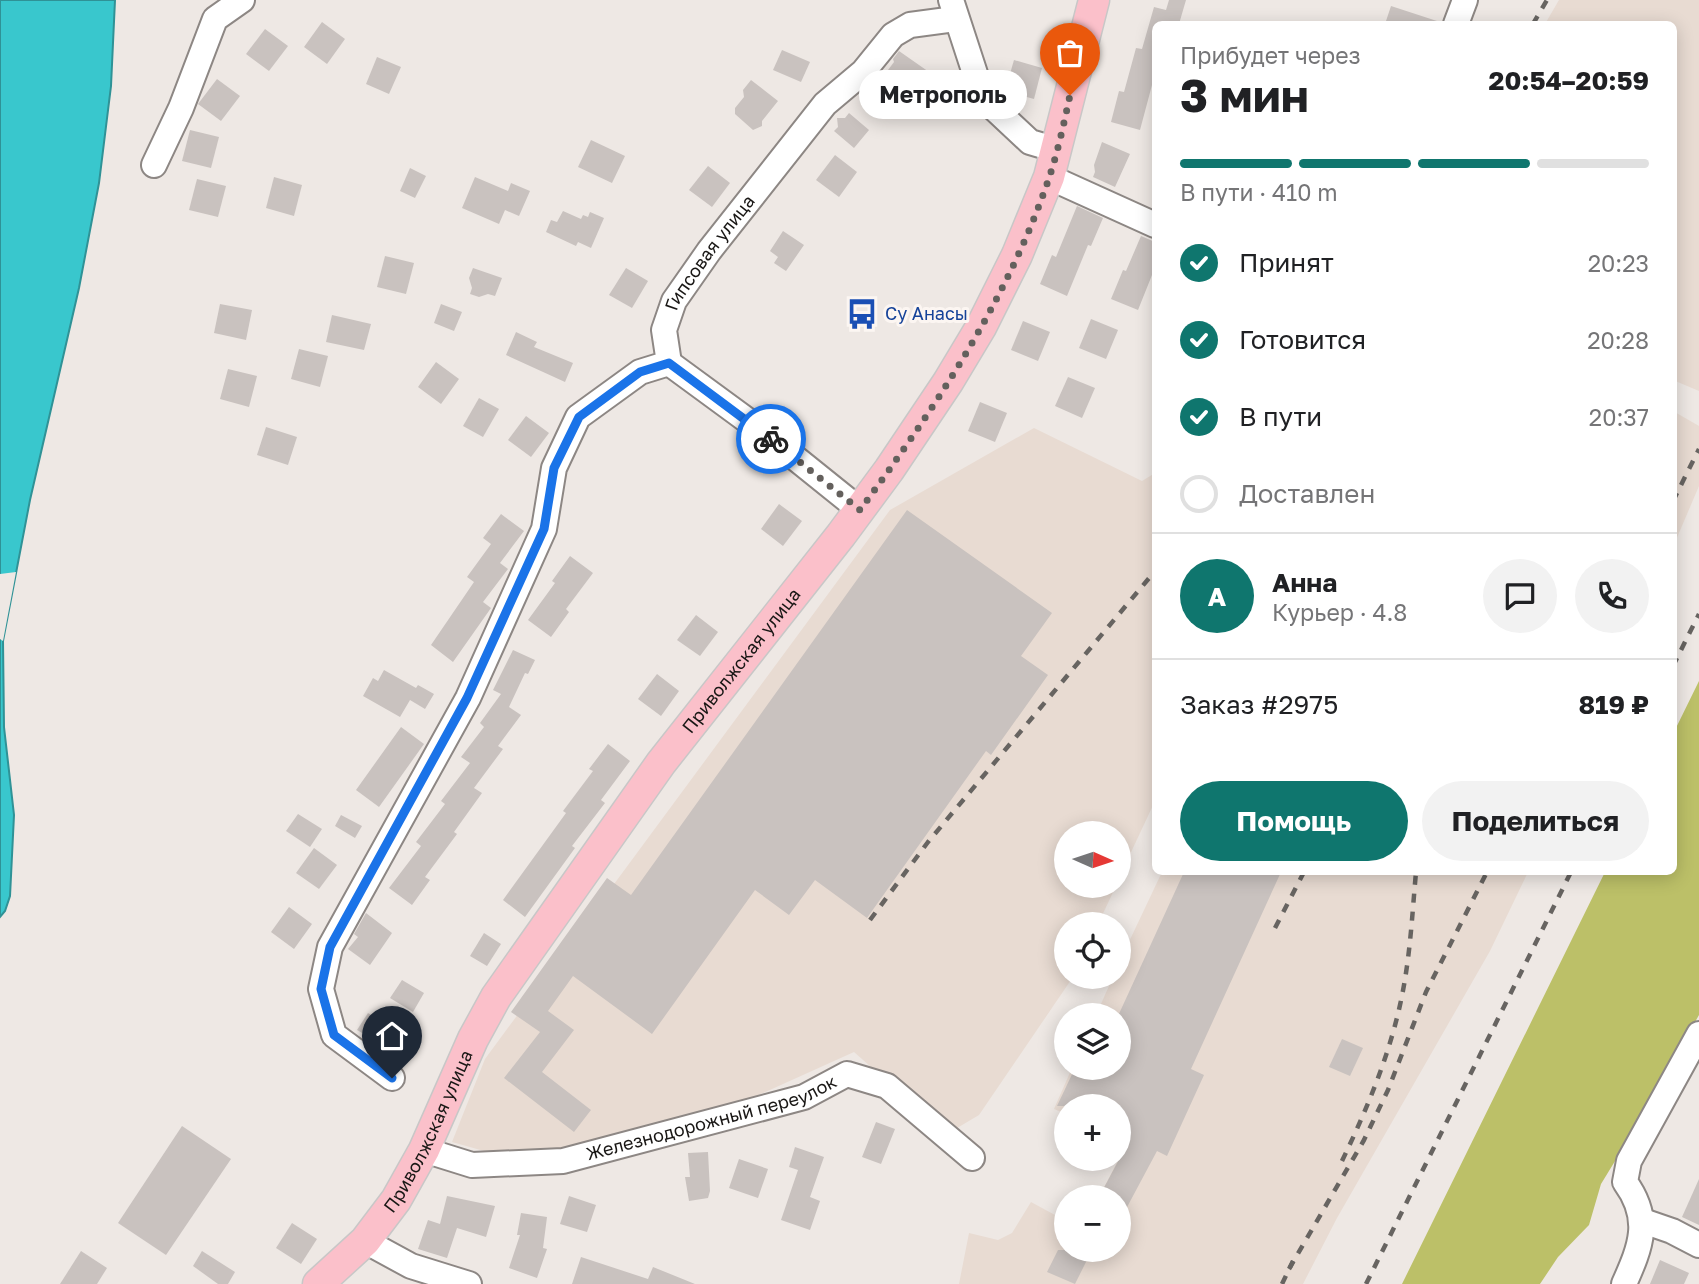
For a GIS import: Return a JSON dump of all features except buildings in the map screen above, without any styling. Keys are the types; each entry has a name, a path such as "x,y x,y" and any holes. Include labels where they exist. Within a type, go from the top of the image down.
{"main road":[{"name":"Приволжская улица","path":"318,1284 365,1241 396,1200 424,1150 472,1040 496,997 661,763 860,510 948,382 981,327 1017,255 1053,163 1094,0"}],"street":[{"path":"154,165 181,108 215,19 242,0"},
{"path":"1457,21 1465,0"},
{"path":"953,9 983,98 1053,163 1152,223"},
{"name":"Гипсовая улица","path":"669,363 664,330 674,301 709,251 825,104 863,72 892,35 910,25 953,9"},
{"path":"392,1078 334,1035 321,989 330,947 467,698 544,529 554,468 579,417 640,372 669,363 763,432 860,510"},
{"path":"1624,1284 1639,1250 1643,1221 1638,1199 1625,1182 1629,1161 1699,1034"},
{"name":"Железнодорожный переулок","path":"424,1150 472,1165 563,1161 804,1097 848,1074 887,1086 972,1158"},
{"path":"1643,1221 1672,1231 1699,1245"},
{"path":"365,1241 411,1266 468,1284"}],"shaded area":[{"path":"1559,0 1699,0 1699,391 1677,382 1677,21 1547,21"},
{"path":"1677,413 1699,426 1699,486 1677,538"},
{"path":"1034,428 1142,481 1152,475 1152,807 1131,852 1131,821 1054,821 1054,898 1110,898 1104,912 1054,912 1054,989 1065,989 979,1115 947,1134 854,1052 741,1103 627,1136 509,1158 452,1142 485,1059 890,510"},
{"path":"1161,875 1527,875 1490,951 1337,1218 1303,1284 959,1284 969,1233 998,1240 1012,1233 1031,1202 1054,1214 1054,1262 1131,1262 1131,1185 1105,1185 1112,1171 1131,1171 1131,1094 1061,1094 1067,1080 1131,1080 1131,1003 1101,1003 1108,989 1131,989 1131,938"}],"green space":[{"path":"1699,681 1699,1015 1601,1184 1589,1225 1558,1257 1540,1284 1402,1284 1604,875 1677,875 1677,726"}],"water":[{"path":"0,0 115,0 111,86 99,183 79,288 30,500 3,641 4,727 14,815 10,896 0,917"}],"pier":[{"path":"16,572 3,641 0,639 0,574"}],"railway":[{"path":"1535,21 1547,0"},
{"path":"1677,493 1699,449"},
{"path":"870,920 928,842 1152,575"},
{"path":"1677,658 1699,614"},
{"path":"1275,928 1302,875"},
{"path":"1342,1161 1376,1084 1395,1025 1406,972 1416,875"},
{"path":"1289,1269 1364,1140 1388,1090 1426,992 1485,875"},
{"path":"1366,1284 1570,875"},
{"path":"1282,1284 1293,1261"}],"way so far":[{"path":"771,439 860,510 948,382 981,327 1017,255 1049,177 1070,95"}],"place":[{"name":"Метрополь","path":"1070,95"},
{"name":"Су Анасы","path":"862,314"}],"route":[{"path":"392,1078 334,1035 321,989 330,947 467,698 544,529 554,468 579,417 640,372 669,363 771,439"}]}
